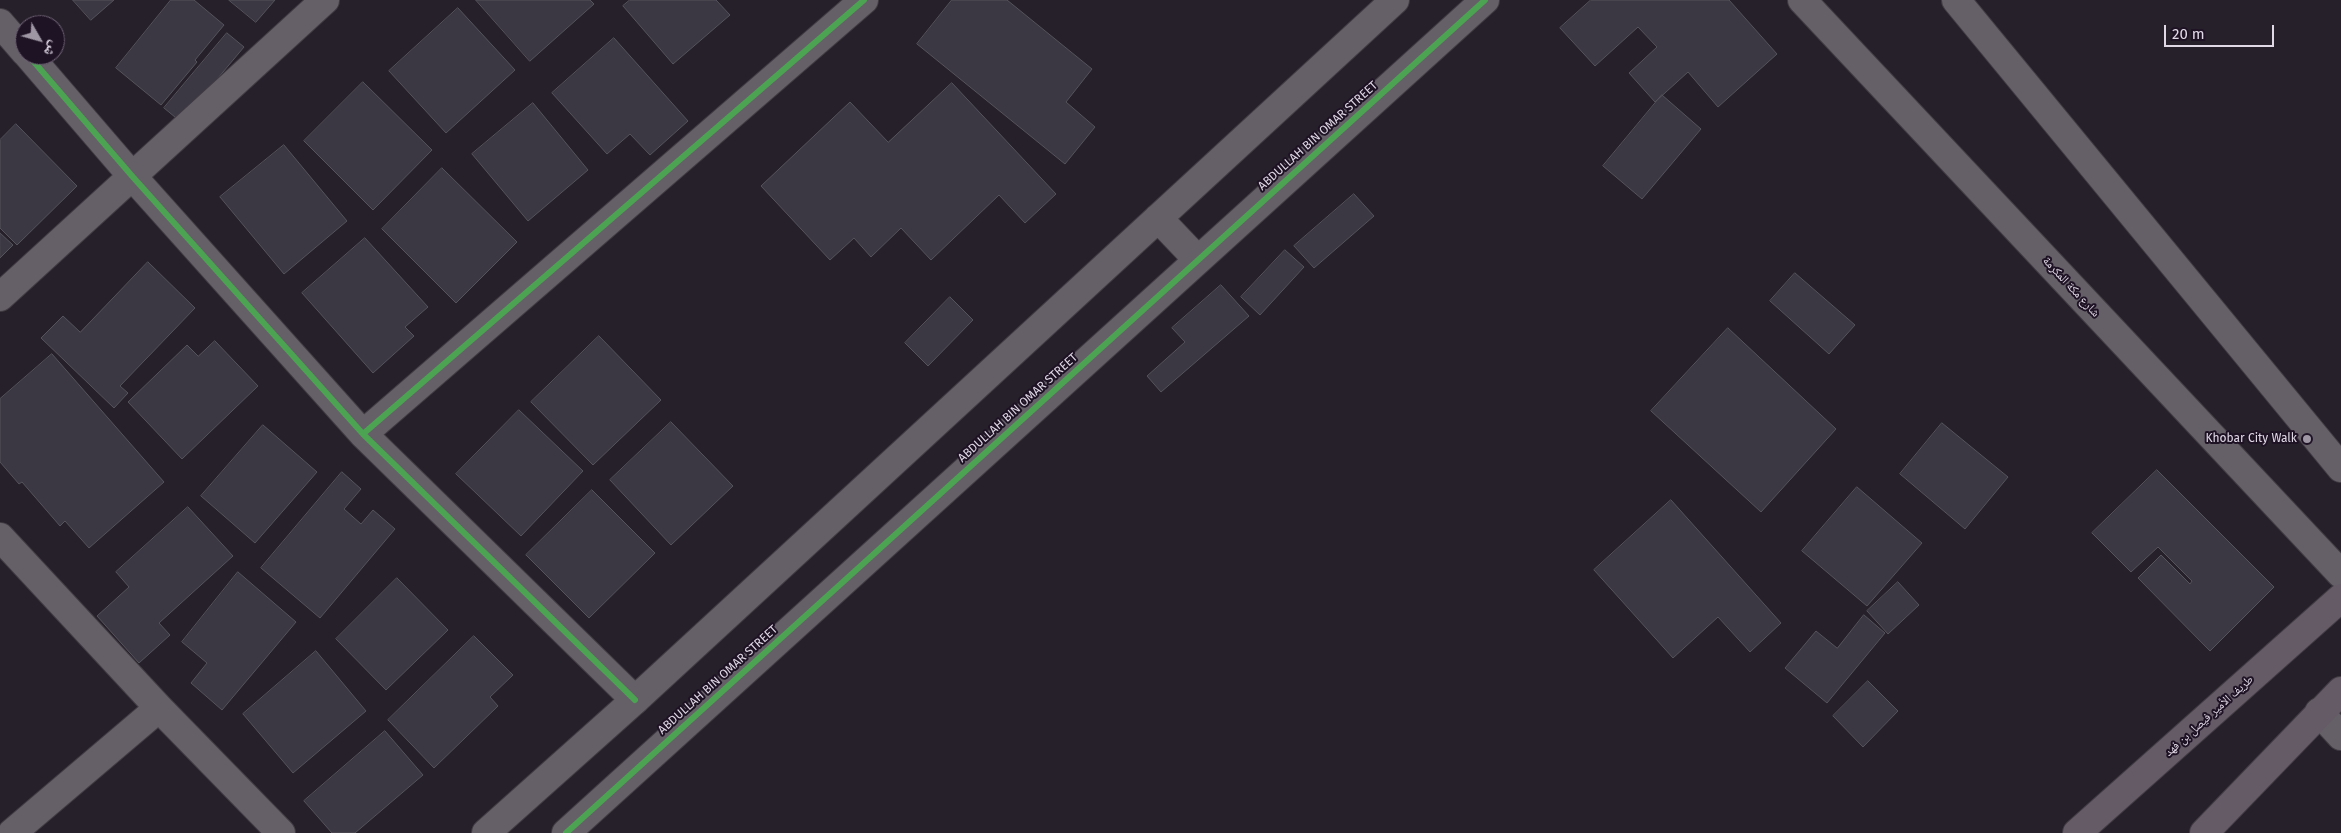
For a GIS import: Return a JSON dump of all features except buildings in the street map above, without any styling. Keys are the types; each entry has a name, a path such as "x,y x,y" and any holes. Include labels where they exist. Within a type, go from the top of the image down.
{"main road":[{"name":"طريف الأمير فيصل بن فهد","path":"2077,833 2341,598"},
{"path":"2204,833 2341,691"}],"street":[{"path":"0,297 325,0"},
{"path":"363,434 864,0"},
{"name":"ABDULLAH BIN OMAR STREET","path":"566,833 1486,0"},
{"name":"شارع مكة المكرمة","path":"1802,0 2341,574"},
{"path":"1956,0 2341,468"},
{"path":"486,833 635,700 1158,218 1385,3"},
{"path":"0,23 15,40"},
{"path":"37,65 132,176 363,434 635,700"},
{"path":"1158,218 1198,260"},
{"path":"0,537 159,708 281,833"},
{"path":"12,833 159,708"},
{"path":"2319,712 2341,736"}],"cycle path":[{"path":"363,434 864,0"},
{"path":"566,833 1485,0"},
{"path":"37,65 132,176 363,434 635,700"}],"place":[{"name":"Khobar City Walk","path":"2307,439"}]}
